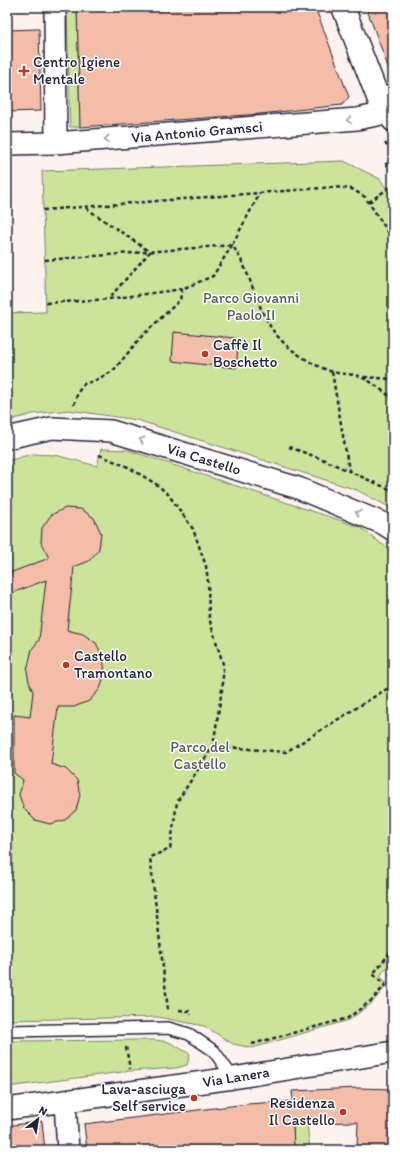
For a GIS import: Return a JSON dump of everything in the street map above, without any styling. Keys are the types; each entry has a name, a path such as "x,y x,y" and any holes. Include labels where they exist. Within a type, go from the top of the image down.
{"street":[{"path":"55,7 56,144"},
{"path":"343,7 388,107"},
{"name":"Via Antonio Gramsci","path":"7,144 56,144 357,119 388,107"},
{"name":"Via Castello","path":"7,438 52,428 74,419 298,488 382,523 393,530"},
{"name":"Via Lanera","path":"7,1109 233,1078 393,1052"},
{"path":"65,1102 68,1150"}],"lane":[{"path":"7,1031 168,1028 188,1034 214,1051 233,1078"}],"path":[{"path":"384,140 393,154"},
{"path":"393,159 386,164 393,173"},
{"path":"369,202 393,185"},
{"path":"43,210 86,208 260,192 334,187 352,189 365,197 393,239"},
{"path":"46,303 109,299 182,289 213,276 232,245 260,192"},
{"path":"86,208 150,252"},
{"path":"45,260 232,245"},
{"path":"232,245 247,270 264,319 282,342 305,358 332,372 363,377 393,379"},
{"path":"109,299 150,252"},
{"path":"182,289 180,300 142,336 113,371 96,380 84,384 78,392 74,419 80,446 128,468 156,484 177,506 193,529 206,566 209,618 223,664 223,682 213,746 177,802 170,849 150,857 168,1010 189,1011 192,1017"},
{"path":"332,372 349,471"},
{"path":"363,377 393,399"},
{"path":"289,447 349,471 393,491"},
{"path":"213,746 286,752 393,685"},
{"path":"252,1044 348,1018 361,1010 385,985 373,974 393,948"},
{"path":"393,972 390,976 393,979"},
{"path":"124,1040 130,1071"}],"green space":[{"path":"67,7 77,7 80,127 70,127"},
{"name":"Parco Giovanni Paolo II","path":"344,161 380,179 393,198 393,509 357,490 137,420 69,410 33,414 7,421 7,313 46,312 42,171"},
{"name":"Parco del Castello","path":"101,449 128,450 360,527 393,553 393,959 380,976 388,984 371,1004 349,1020 252,1048 233,1044 204,1026 158,1017 7,1020 7,461 32,454 55,455 97,466"},
{"path":"155,1040 169,1042 190,1054 187,1065 176,1068 130,1071 7,1087 7,1041"},
{"path":"293,1122 307,1123 310,1150 294,1150"}],"building":[{"path":"77,7 315,7 349,97 342,105 260,114 80,127"},
{"path":"366,7 393,7 393,74 391,75"},
{"name":"Centro Igiene Mentale","path":"39,29 41,111 7,112 7,30"},
{"name":"Caffè Il Boschetto","path":"174,332 235,338 234,347 238,347 236,368 172,361"},
{"name":"Castello Tramontano","path":"65,508 81,509 94,518 101,533 99,549 89,561 74,567 67,630 83,634 96,643 103,657 105,673 100,689 89,701 74,707 58,707 51,764 66,769 77,780 80,795 76,810 65,820 50,824 35,820 24,809 19,795 23,780 14,773 14,715 30,717 33,692 27,671 32,649 39,640 46,580 7,595 7,574 49,558 41,543 42,528 51,515"},
{"path":"358,1088 393,1089 393,1150 357,1150 358,1122 293,1123 294,1150 87,1150 84,1124 247,1104 293,1101 292,1091"},
{"path":"42,1121 45,1150 7,1150 7,1126"}],"place":[{"name":"Centro Igiene Mentale","path":"24,71"},
{"name":"Caffè Il Boschetto","path":"205,354"},
{"name":"Castello Tramontano","path":"66,665"},
{"name":"Lava-asciuga Self service","path":"194,1098"},
{"name":"Residenza Il Castello","path":"343,1112"}]}
